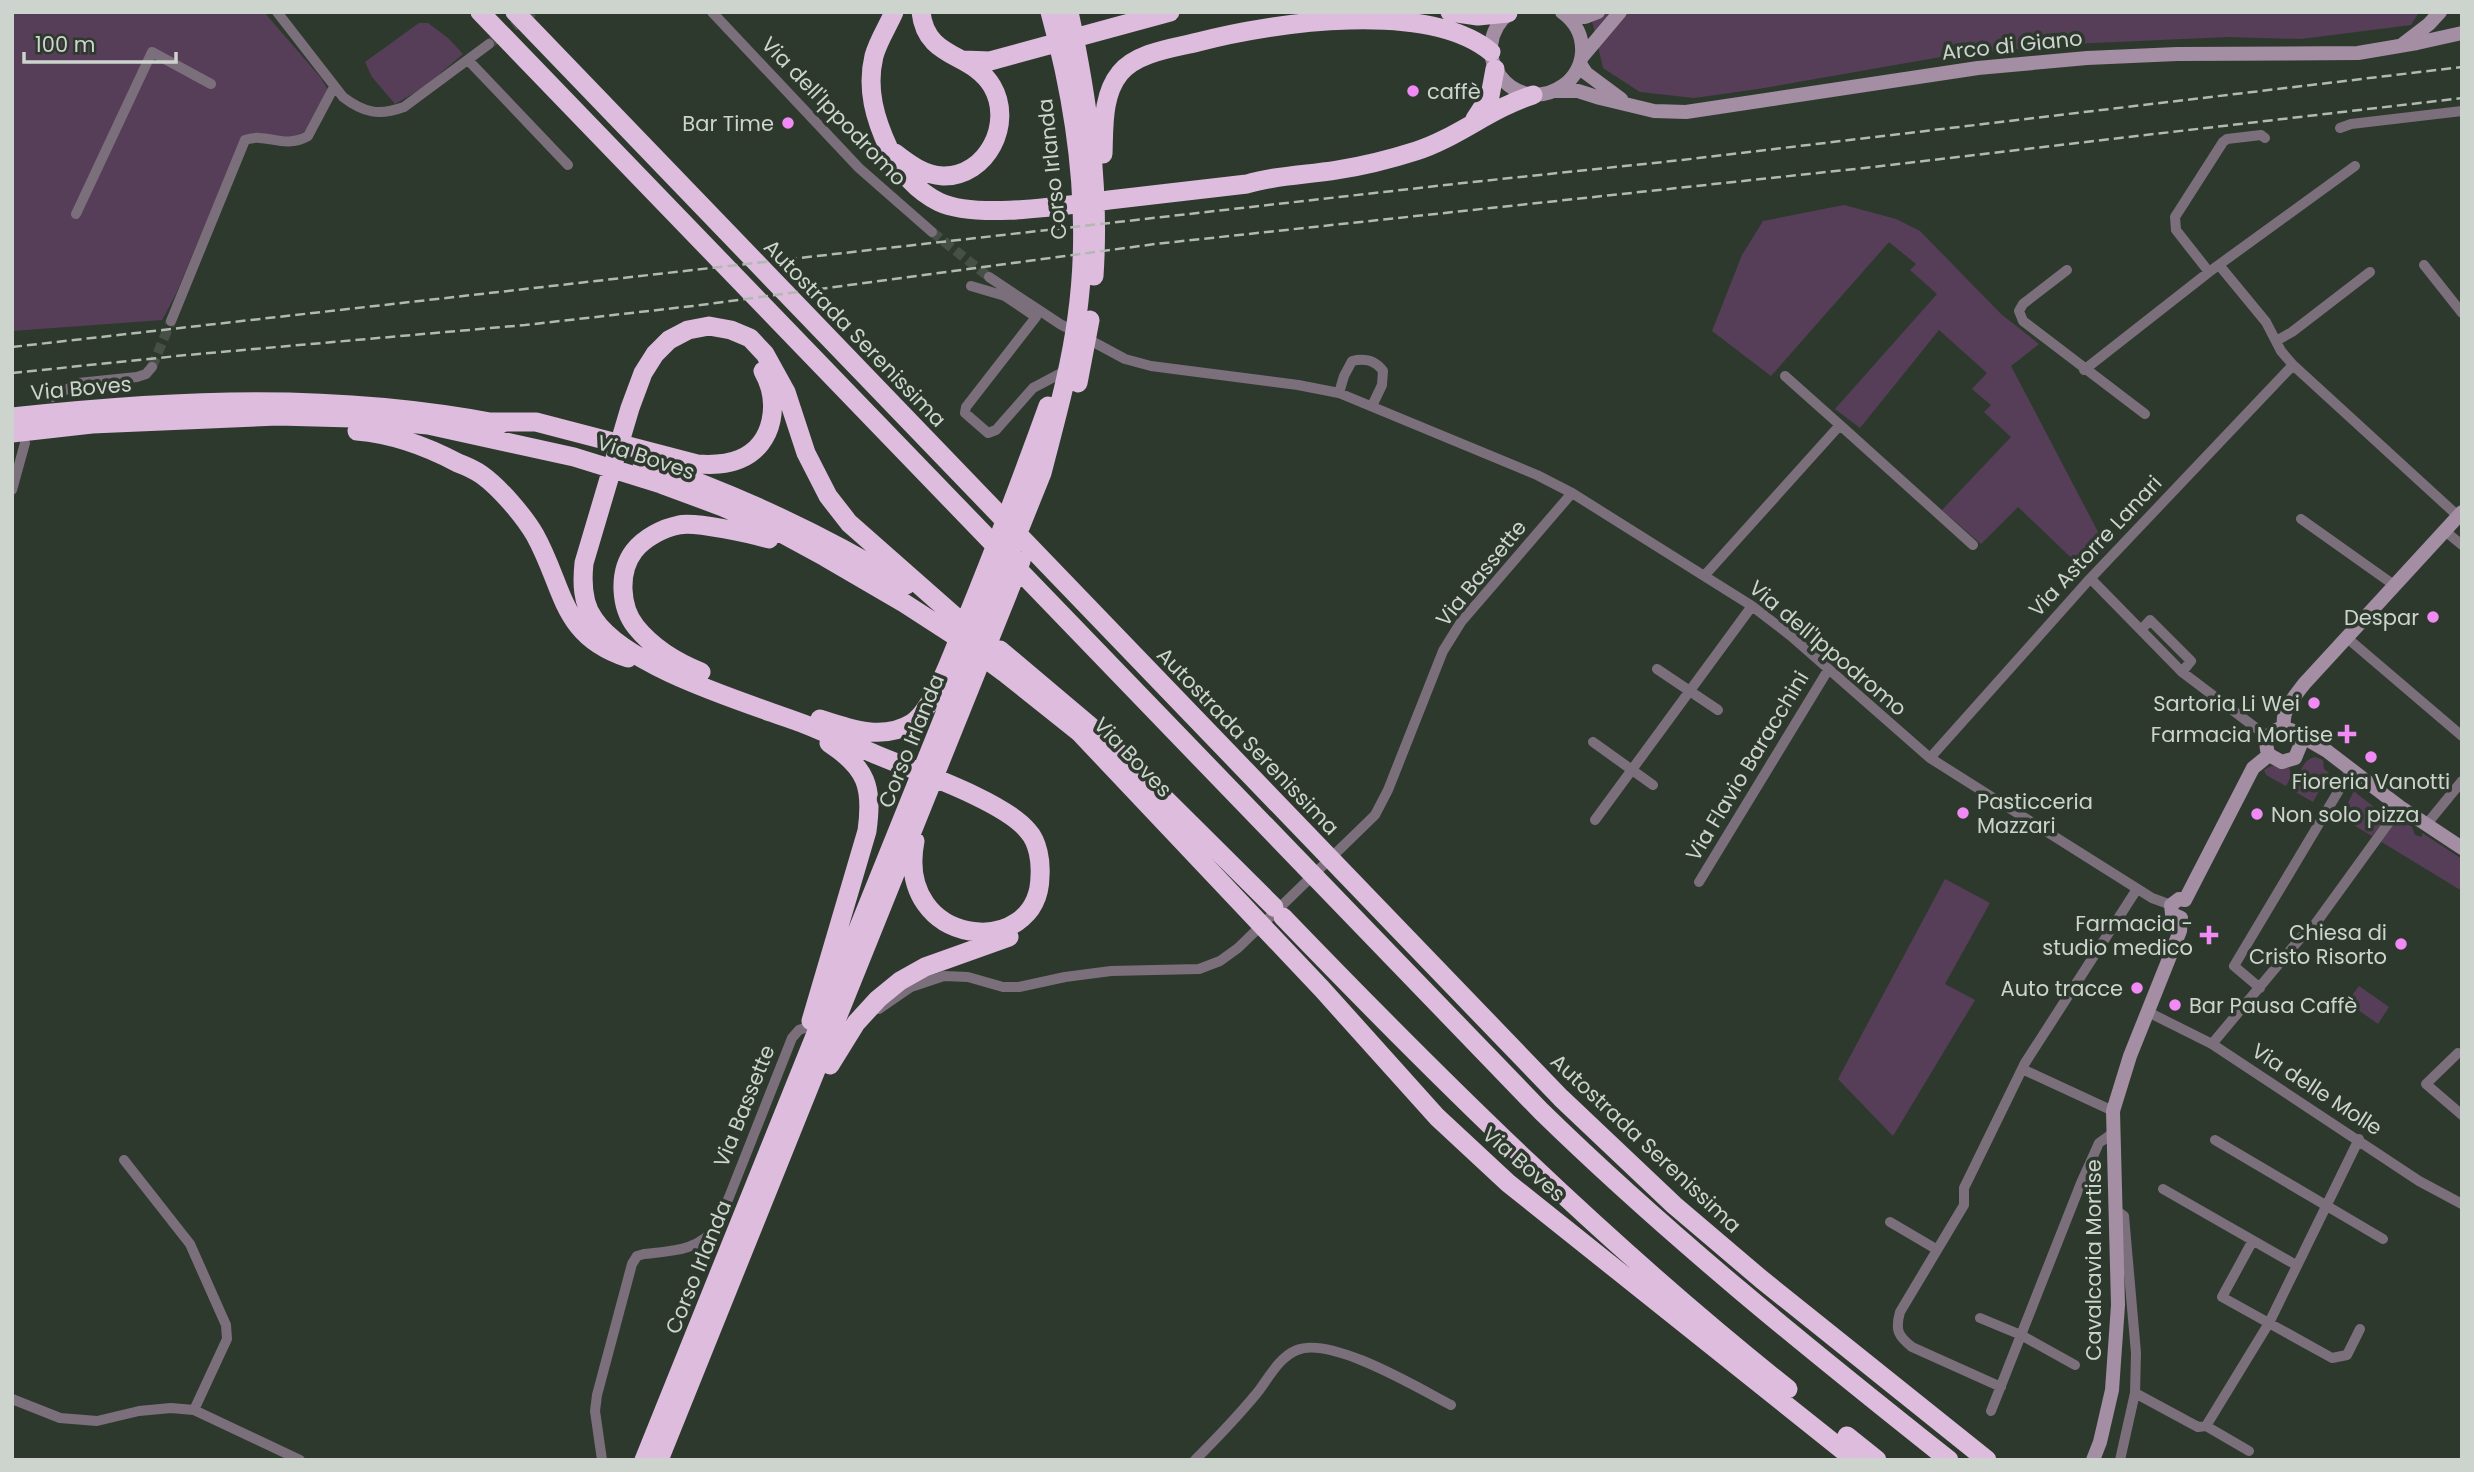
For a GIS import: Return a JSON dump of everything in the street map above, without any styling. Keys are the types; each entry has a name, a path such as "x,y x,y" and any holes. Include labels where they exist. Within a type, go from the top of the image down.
{"highway":[{"path":"480,12 1448,1016 1603,1172 1764,1311 1949,1460"},
{"name":"Autostrada Serenissima","path":"515,12 1578,1115 1674,1205 1761,1279 1987,1460"},
{"path":"894,12 875,54 871,82 873,111 899,167 914,186 941,203 976,210 1059,206 1341,170 1437,143 1517,100 1533,95"},
{"path":"889,148 920,171 940,176 955,175 982,162 994,144 1000,108 991,84 963,60 938,48 927,34 921,12"},
{"path":"1039,12 1060,90 1072,121"},
{"name":"Corso Irlanda","path":"644,1460 775,1140 1041,473 1081,328 1083,225 1072,121 1050,12"},
{"name":"Corso Irlanda","path":"659,1460 999,619 1056,470 1085,352 1093,291 1097,225 1092,142 1069,12"},
{"path":"963,60 990,61 1170,12"},
{"path":"1450,12 1478,16 1509,13"},
{"path":"1097,225 1108,94 1121,71 1141,58 1155,53 1242,30 1328,18 1380,17 1426,21 1452,27 1482,43 1493,60 1490,96 1474,122"},
{"name":"Via Boves","path":"631,458 691,479 789,521 878,569 959,620 849,523 828,496 806,453 786,392 765,354 750,338 709,326 688,330 670,340 655,354 643,373 634,409"},
{"path":"769,706 875,733 896,731 915,722 930,703 977,593 1050,400 1066,345 1081,328"},
{"path":"489,422 536,422 697,464 718,465 741,459 757,448 768,432 774,410 771,384 755,357 745,347 710,337 693,340 662,360 650,379 634,409 601,512 584,563 582,581 585,601 593,618 605,632 628,650 663,670 814,722 968,786 1014,809 1034,825 1044,843 1049,864 1049,887 1014,934 994,944 957,954 925,967 900,981 878,999 856,1023 799,1117"},
{"name":"Via Boves","path":"12,417 181,402 291,401 378,406 489,422 610,452"},
{"name":"Via Boves","path":"19,438 92,424 202,418 315,417 428,425 574,457 661,484 757,522 825,557 920,614 1005,673 1079,732 1322,989 1437,1117 1508,1183 1855,1460"},
{"name":"Via Boves","path":"202,418 372,432 426,446 482,475 510,503 535,535 569,613 580,631 600,647 663,670"},
{"path":"601,512 589,575 595,609 608,627 624,639 649,653 686,666"},
{"path":"775,1140 867,831 871,806 867,781 857,765 824,740 769,706 662,652 635,625 625,609 625,575 632,553 646,539 681,524 747,532 775,541 920,614"},
{"name":"Via Boves","path":"1000,650 1102,736 1196,827 1449,1087 1574,1205 1732,1343 1877,1460"},
{"path":"920,816 914,848 914,873 920,895 946,924 967,932 985,933 1003,928 1022,918 1036,906"}],"street":[{"path":"277,12 334,87 354,105 370,112 388,112 404,107 489,44"},
{"name":"Via dell'Ippodromo","path":"712,12 859,168 932,232"},
{"path":"1565,14 1585,17 1598,12"},
{"path":"1556,91 1570,80 1581,60 1620,12"},
{"name":"Arco di Giano","path":"2402,45 2440,12"},
{"path":"2445,12 2462,32"},
{"path":"1509,13 1495,30 1493,60 1504,82 1517,91 1533,95"},
{"path":"1565,14 1578,30 1582,43 1581,60"},
{"name":"Arco di Giano","path":"1533,95 1578,91 1600,99 1654,111 1686,112 1886,80 2005,66 2177,54 2358,53 2462,32"},
{"path":"76,214 152,52 211,84"},
{"path":"468,60 568,164"},
{"name":"Arco di Giano","path":"1581,60 1586,73 1628,104"},
{"path":"171,321 245,140 253,137 290,143 308,136 334,87"},
{"path":"2340,128 2351,124 2462,111"},
{"path":"2265,138 2260,135 2227,139 2223,142 2175,217 2176,230 2266,322 2281,351 2292,365 2460,514 2346,637 2290,704 2283,722 2294,737 2295,758 2286,762 2276,760 2269,755 2266,748 2268,737 2275,730 2294,737 2320,747 2400,807 2462,848"},
{"path":"2084,370 2214,269 2355,166"},
{"path":"2424,265 2462,313"},
{"path":"2067,270 2023,304 2019,311 2023,321 2084,370 2146,414"},
{"path":"2276,341 2292,332 2370,272"},
{"name":"Via dell'Ippodromo","path":"989,277 1081,328 1125,359 1151,366 1339,393 1502,458 1572,493 1752,606 1930,758 2151,898 2178,903"},
{"path":"971,286 1004,296 1036,317 966,407 965,413 989,433 996,430 1033,388 1065,372 1077,360 1081,328"},
{"path":"1339,393 1343,376 1352,361 1372,361 1383,371 1382,385 1372,406"},
{"name":"Via Astorre Lanari","path":"1930,758 2091,579 2292,365"},
{"path":"53,397 78,383 136,377 146,374 152,367"},
{"path":"1785,376 1973,545"},
{"path":"1705,575 1840,425"},
{"path":"12,490 19,438"},
{"name":"Via Bassette","path":"602,1460 595,1411 597,1395 632,1264 637,1256 644,1254 695,1246 718,1225 786,1051 799,1030 812,1024 862,1021 911,987 944,976 968,976 1003,987 1019,987 1111,971 1199,969 1220,961 1238,948 1376,815 1443,651 1461,622 1572,493"},
{"path":"2301,519 2394,585"},
{"path":"2445,531 2462,545"},
{"path":"2091,579 2182,672 2268,737"},
{"path":"1595,820 1752,606"},
{"path":"2346,637 2462,736"},
{"path":"1657,669 1718,710"},
{"name":"Via Flavio Baracchini","path":"1699,882 1828,670"},
{"path":"1593,742 1653,785"},
{"path":"2022,1069 2114,1105 2180,931 2180,918 2185,917 2190,908 2178,903 2253,768 2269,755"},
{"path":"2260,988 2234,966 2351,770"},
{"path":"2426,825 2462,781"},
{"path":"2212,1044 2303,935 2308,934 2400,807"},
{"path":"2001,1387 1912,1347 1900,1337 1896,1325 1900,1312 1964,1205 1964,1188 2022,1069 2137,889"},
{"name":"Via delle Molle","path":"2148,1012 2212,1044 2419,1181 2462,1204"},
{"path":"2458,1053 2426,1084 2462,1115"},
{"name":"Cavalcavia Mortise","path":"2093,1460 2112,1390 2118,1306 2114,1105"},
{"path":"1992,1411 2085,1173 2099,1143 2113,1133"},
{"path":"2206,1426 2269,1323 2359,1139"},
{"path":"2215,1140 2383,1239"},
{"path":"124,1160 190,1244 226,1325 227,1339 194,1410"},
{"path":"2163,1189 2296,1265"},
{"path":"2117,1210 2124,1216 2134,1311 2135,1393 2120,1460"},
{"path":"1890,1222 1936,1249"},
{"path":"2252,1242 2222,1297 2333,1358 2347,1355 2360,1329"},
{"path":"211,1296 216,1284"},
{"path":"1980,1318 2021,1335 2075,1365"},
{"path":"1195,1460 1221,1434 1288,1355 1305,1348 1320,1348 1367,1362 1451,1405"},
{"path":"2135,1393 2198,1427 2206,1426 2249,1451"},
{"path":"12,1399 60,1418 97,1421 139,1411 171,1408 194,1410 300,1460"}],"shaded area":[{"path":"12,12 264,12 321,78 328,90 305,131 289,139 254,134 208,218 162,320 12,331"},
{"path":"1590,12 2419,12 2411,25 2301,39 2228,37 2071,44 1952,55 1694,98 1640,92 1603,68"},
{"path":"419,23 428,23 463,54 423,88 395,104 372,77 365,62"},
{"path":"1844,205 1896,219 1920,231 2001,314 2039,344 2011,366 2107,549 2084,570 2018,507 1981,544 1942,510 2011,437 1984,412 1991,405 1972,389 1987,373 1939,330 1860,428 1835,409 1937,294 1910,270 1916,264 1889,242 1771,376 1712,331 1742,255 1763,221"},
{"path":"2315,757 2323,760 2324,769 2329,773 2313,802 2292,790 2303,766"},
{"path":"2271,766 2288,766 2292,775 2286,786 2266,775 2264,770"},
{"path":"2352,781 2355,783 2356,793 2387,817 2372,836 2333,813 2343,812 2353,793 2351,785 2349,786"},
{"path":"2399,820 2412,827 2415,835 2422,837 2422,833 2462,859 2462,891 2380,841 2392,823 2395,825"},
{"path":"1945,879 1990,903 1945,984 1975,1000 1893,1136 1838,1079"},
{"path":"2359,986 2389,1007 2378,1024 2347,1002"}],"tunnel":[{"path":"489,44 533,12"},
{"path":"932,232 989,277"},
{"path":"152,367 171,321"}],"railway":[{"path":"12,347 1682,160 2462,67"},
{"path":"12,373 525,325 693,306 1155,244 1864,168 2462,98"}],"place":[{"name":"caffè","path":"1413,91"},
{"name":"Bar Time","path":"788,123"},
{"name":"Despar","path":"2433,617"},
{"name":"Sartoria Li Wei","path":"2314,703"},
{"name":"Farmacia Mortise","path":"2347,734"},
{"name":"Fioreria Vanotti","path":"2371,757"},
{"name":"Pasticceria Mazzari","path":"1963,813"},
{"name":"Non solo pizza","path":"2257,814"},
{"name":"Farmacia - studio medico","path":"2209,935"},
{"name":"Chiesa di Cristo Risorto","path":"2401,944"},
{"name":"Auto tracce","path":"2137,988"},
{"name":"Bar Pausa Caffè","path":"2175,1005"}]}
